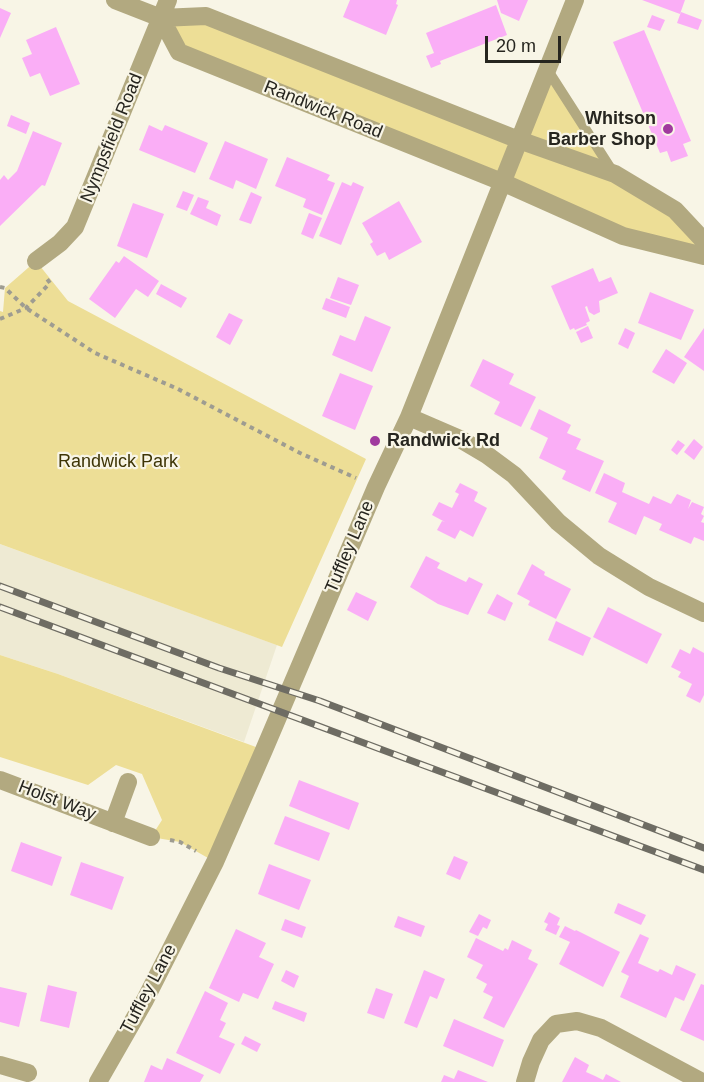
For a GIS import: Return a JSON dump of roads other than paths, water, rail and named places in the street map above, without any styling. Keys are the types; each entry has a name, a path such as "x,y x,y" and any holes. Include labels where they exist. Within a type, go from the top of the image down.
{"street":[{"path":"115,0 161,18 206,16 519,140 615,174 675,210 704,241"},
{"name":"Nympsfield Road","path":"36,261 60,243 75,227 168,0"},
{"name":"Tuffley Lane","path":"98,1082 145,1000 215,862 376,487 409,417 575,0"},
{"name":"Randwick Road","path":"161,18 179,52 502,182 623,237 704,256"},
{"path":"409,417 460,439 487,454 514,475 558,522 599,556 650,587 704,614"},
{"name":"Holst Way","path":"0,780 151,837"},
{"name":"Holst Way","path":"113,823 128,782"},
{"path":"525,1082 541,1040 556,1024 577,1021 601,1028 702,1082"},
{"path":"0,1065 28,1073"}],"lane":[{"path":"547,69 615,174"}],"railway":[{"path":"0,586 219,668 320,701 704,848"},
{"path":"0,607 704,870"}],"place":[{"name":"Whitson Barber Shop","path":"668,129"},
{"name":"Randwick Rd","path":"375,441"}],"park label":[{"name":"Randwick Park","path":"118,462"}]}
